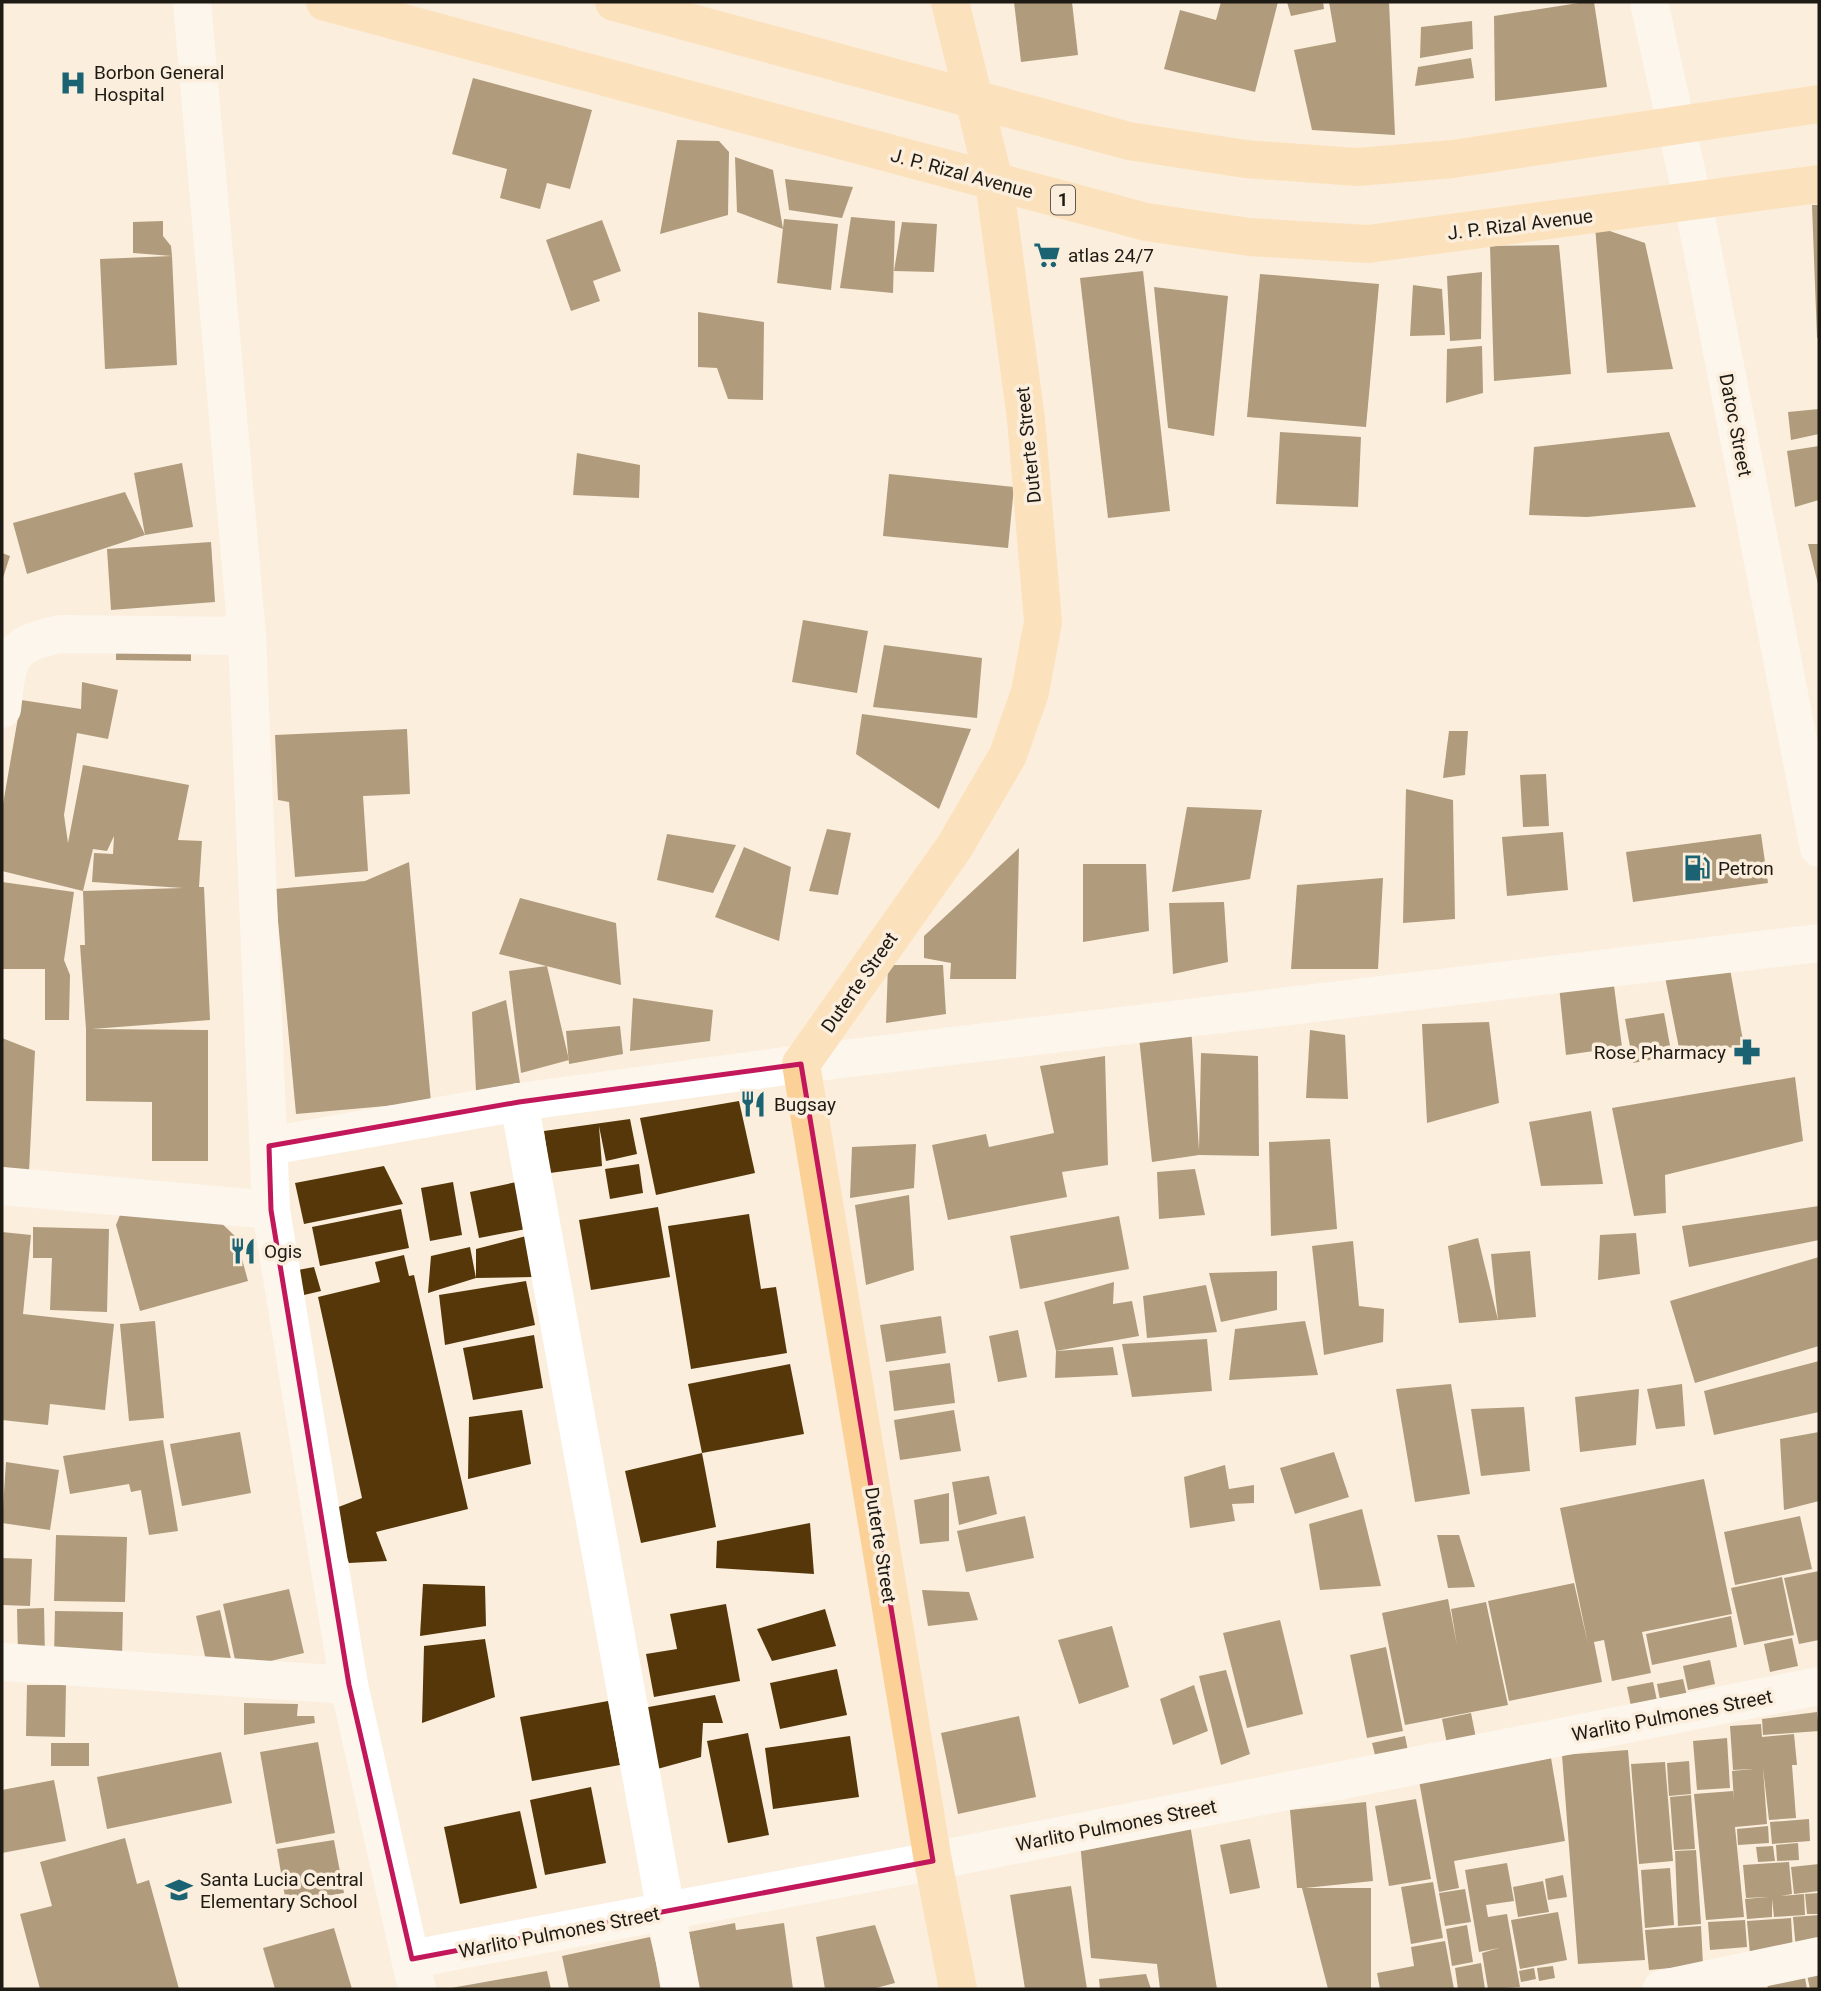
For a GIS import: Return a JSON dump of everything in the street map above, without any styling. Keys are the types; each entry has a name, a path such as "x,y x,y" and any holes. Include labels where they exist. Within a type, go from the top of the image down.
{"main road":[{"name":"J. P. Rizal Avenue","path":"326,2 1146,222 1248,237 1368,244 1819,184"},
{"path":"614,2 1129,141 1245,159 1357,167 1453,159 1819,104"},
{"name":"Duterte Street","path":"950,2 994,181 1026,419 1043,622 1030,692 1008,755 955,846 801,1064 933,1861 958,1989"}],"street":[{"path":"192,2 247,636 271,1210 349,1685 414,1974"},
{"name":"Datoc Street","path":"1649,2 1693,202 1819,848"},
{"path":"2,709 7,668 17,649 34,639 60,634 247,636"},
{"path":"269,1146 519,1102 801,1064 1819,943"},
{"path":"519,1102 680,1989"},
{"path":"2,1186 271,1210"},
{"path":"2,1662 349,1685"},
{"name":"Warlito Pulmones Street","path":"414,1974 665,1912 1819,1686"},
{"path":"1662,1989 1819,1956"}],"highlighted area":[{"path":"801,1064 933,1861 412,1959 349,1685 271,1210 269,1146 519,1102"}],"building":[{"path":"1014,2 1072,2 1078,55 1021,62"},
{"path":"1221,2 1278,2 1255,92 1164,69 1180,10 1216,20"},
{"path":"1287,2 1323,2 1324,9 1291,16"},
{"path":"1329,2 1389,2 1395,135 1312,130 1294,50 1336,42"},
{"path":"1594,2 1607,87 1495,101 1494,16"},
{"path":"1472,21 1473,49 1420,58 1421,27"},
{"path":"1471,58 1474,78 1415,86 1418,67"},
{"path":"473,78 592,110 570,189 547,183 540,209 500,198 507,169 452,154"},
{"path":"677,140 719,141 729,152 728,215 660,234"},
{"path":"735,157 773,170 783,229 737,212"},
{"path":"785,179 853,187 842,218 789,210"},
{"path":"1812,205 1819,205 1819,338 1817,338"},
{"path":"851,217 895,221 893,293 840,288"},
{"path":"784,219 838,224 831,290 777,283"},
{"path":"602,220 621,271 593,281 600,301 571,311 546,240"},
{"path":"163,221 163,236 171,246 172,256 133,253 133,222"},
{"path":"902,222 937,224 934,272 894,271"},
{"path":"1595,226 1645,243 1673,369 1607,373"},
{"path":"1559,245 1571,374 1494,381 1490,246"},
{"path":"172,256 177,365 105,369 100,259"},
{"path":"1143,271 1170,511 1108,518 1080,278"},
{"path":"1482,272 1481,339 1450,341 1447,276"},
{"path":"1260,274 1379,284 1366,427 1247,417"},
{"path":"1413,285 1442,289 1445,335 1410,336"},
{"path":"1154,287 1228,296 1214,436 1168,428"},
{"path":"698,312 764,322 763,400 728,399 717,368 698,367"},
{"path":"1482,346 1483,393 1446,403 1447,349"},
{"path":"1819,409 1819,434 1791,440 1788,412"},
{"path":"1280,432 1361,437 1358,507 1276,504"},
{"path":"1669,432 1696,507 1587,517 1529,515 1534,447"},
{"path":"1819,446 1819,500 1795,507 1787,451"},
{"path":"577,453 640,465 639,498 573,495"},
{"path":"182,463 193,527 145,535 134,473"},
{"path":"889,474 1014,487 1008,548 883,536"},
{"path":"125,492 145,535 27,574 13,523"},
{"path":"211,542 215,602 111,610 107,549"},
{"path":"1808,544 1819,544 1819,584 1818,584"},
{"path":"2,553 10,556 2,581"},
{"path":"803,620 868,631 857,693 792,682"},
{"path":"116,645 191,645 191,661 116,660"},
{"path":"884,645 982,658 977,718 873,707"},
{"path":"82,682 118,690 108,739 77,733 64,815 68,843 83,765 189,785 178,840 202,841 199,887 204,887 210,1020 92,1029 208,1030 208,1161 152,1161 152,1102 86,1101 86,1029 80,945 85,945 83,891 2,871 2,810 21,700 81,709","holes":["114,836 113,854 94,853 92,882 183,888 83,891 93,849 107,851"]},
{"path":"862,714 971,729 939,809 856,754"},
{"path":"407,729 410,794 363,796 368,871 295,877 289,802 278,800 275,735"},
{"path":"1449,731 1468,731 1465,775 1443,778"},
{"path":"1546,774 1549,826 1523,827 1520,775"},
{"path":"1406,789 1453,800 1455,919 1403,923"},
{"path":"1187,807 1262,810 1250,879 1172,892"},
{"path":"827,829 851,833 838,895 809,891"},
{"path":"1563,832 1568,890 1507,896 1502,837"},
{"path":"667,834 736,845 713,893 657,880"},
{"name":"Petron","path":"1761,834 1768,883 1633,902 1626,852"},
{"path":"744,847 791,867 779,941 715,917"},
{"path":"1019,848 1016,979 950,979 951,963 924,958 924,936"},
{"path":"409,862 431,1102 296,1114 275,889 365,881"},
{"path":"1083,864 1146,864 1149,931 1083,942"},
{"path":"1383,878 1378,969 1291,969 1297,885"},
{"path":"2,882 74,892 64,960 70,975 69,1020 45,1020 45,969 2,969"},
{"path":"520,898 616,923 621,985 499,954"},
{"path":"1224,902 1228,962 1173,974 1169,903"},
{"path":"888,965 943,965 946,1014 886,1023"},
{"path":"547,966 569,1060 521,1073 509,971"},
{"path":"1730,969 1744,1046 1680,1053 1665,977"},
{"path":"1613,978 1622,1047 1566,1055 1559,986"},
{"path":"633,998 713,1010 710,1041 630,1051"},
{"path":"506,1000 520,1083 476,1091 472,1012"},
{"path":"1664,1013 1672,1056 1633,1063 1625,1019"},
{"path":"1489,1022 1499,1103 1427,1123 1422,1024"},
{"path":"620,1026 623,1054 569,1064 566,1031"},
{"path":"1191,1026 1199,1150 1201,1053 1258,1056 1259,1156 1199,1155 1152,1162 1139,1037"},
{"path":"1310,1030 1345,1035 1348,1099 1306,1098"},
{"path":"2,1038 35,1051 29,1172 2,1171"},
{"path":"1105,1056 1108,1165 1062,1172 1067,1197 948,1220 932,1145 986,1134 989,1147 1054,1133 1040,1066"},
{"path":"1795,1077 1803,1141 1665,1175 1666,1213 1634,1216 1612,1108"},
{"path":"739,1101 755,1173 656,1195 640,1118"},
{"path":"1591,1111 1603,1184 1541,1186 1529,1122"},
{"path":"630,1119 637,1154 606,1161 599,1126 602,1166 550,1173 544,1131"},
{"path":"1330,1139 1337,1229 1271,1236 1269,1142"},
{"path":"916,1144 914,1188 850,1198 852,1147"},
{"path":"639,1164 643,1193 610,1199 605,1169"},
{"path":"384,1166 403,1204 304,1224 295,1183"},
{"path":"1195,1169 1205,1215 1159,1219 1157,1172"},
{"path":"526,1180 536,1227 479,1238 470,1192"},
{"path":"453,1182 462,1235 430,1241 421,1188"},
{"path":"909,1195 914,1270 866,1285 855,1205"},
{"path":"1819,1206 1819,1240 1689,1267 1682,1226"},
{"path":"658,1207 670,1277 591,1290 579,1220"},
{"path":"401,1209 409,1248 320,1266 312,1227"},
{"path":"749,1214 761,1289 776,1287 787,1353 691,1369 668,1226"},
{"path":"120,1215 217,1219 236,1237 248,1281 140,1311 116,1225"},
{"path":"1119,1216 1129,1269 1020,1289 1010,1236"},
{"path":"33,1227 109,1229 107,1312 50,1310 52,1258 33,1258"},
{"path":"2,1232 31,1235 23,1314 114,1324 105,1410 50,1404 48,1425 2,1420"},
{"path":"1636,1233 1640,1274 1598,1280 1600,1235"},
{"path":"530,1235 533,1277 476,1278 476,1249"},
{"path":"1478,1238 1498,1320 1459,1323 1448,1246"},
{"path":"1353,1241 1359,1306 1384,1309 1383,1342 1324,1355 1312,1246"},
{"path":"470,1247 476,1278 428,1293 431,1256"},
{"path":"1530,1251 1536,1317 1498,1320 1491,1254"},
{"path":"404,1255 409,1276 414,1275 468,1509 376,1532 387,1561 349,1563 328,1511 362,1498 318,1297 380,1282 375,1262"},
{"path":"1819,1257 1819,1346 1695,1383 1670,1301"},
{"path":"314,1267 321,1291 304,1295 298,1270"},
{"path":"1277,1271 1277,1310 1221,1322 1209,1273"},
{"path":"526,1281 535,1325 445,1345 439,1295"},
{"path":"1114,1282 1113,1304 1132,1301 1139,1336 1056,1351 1044,1302"},
{"path":"1206,1285 1217,1332 1147,1338 1143,1296"},
{"path":"941,1316 946,1353 886,1362 880,1325"},
{"path":"155,1321 164,1418 129,1421 120,1324"},
{"path":"1305,1321 1318,1375 1229,1380 1235,1329"},
{"path":"1018,1330 1027,1377 998,1382 989,1336"},
{"path":"534,1335 543,1388 473,1400 463,1348"},
{"path":"1207,1339 1212,1391 1132,1397 1122,1344"},
{"path":"1113,1347 1118,1375 1055,1378 1056,1351"},
{"path":"1819,1361 1819,1412 1714,1435 1704,1391"},
{"path":"950,1363 955,1403 894,1411 889,1371"},
{"path":"790,1364 804,1434 702,1453 688,1384"},
{"path":"1451,1384 1470,1494 1415,1502 1396,1389"},
{"path":"1682,1384 1685,1426 1656,1429 1647,1389"},
{"path":"1639,1389 1636,1445 1580,1452 1575,1397"},
{"path":"1524,1407 1530,1471 1481,1476 1471,1409"},
{"path":"522,1410 531,1464 468,1479 469,1417"},
{"path":"954,1410 961,1451 900,1460 894,1420"},
{"path":"240,1432 251,1493 182,1506 170,1444"},
{"path":"1819,1432 1819,1501 1784,1510 1780,1439"},
{"path":"163,1440 178,1531 149,1535 141,1490 131,1492 129,1484 70,1494 63,1456"},
{"path":"1334,1452 1349,1497 1295,1514 1280,1468"},
{"path":"702,1453 716,1527 641,1543 625,1471"},
{"path":"6,1462 59,1470 50,1530 2,1523"},
{"path":"1225,1465 1229,1489 1254,1485 1254,1503 1232,1504 1235,1521 1190,1528 1184,1477"},
{"path":"989,1476 997,1514 959,1525 952,1482"},
{"path":"1704,1479 1732,1614 1642,1632 1651,1673 1612,1681 1604,1640 1594,1642 1602,1682 1509,1701 1488,1601 1574,1583 1588,1644 1560,1508"},
{"path":"949,1493 949,1541 920,1544 914,1500"},
{"path":"1362,1509 1381,1586 1320,1590 1309,1524"},
{"path":"1025,1516 1034,1558 966,1572 957,1531"},
{"path":"1800,1516 1812,1569 1735,1585 1724,1532"},
{"path":"810,1523 814,1574 716,1568 717,1541"},
{"path":"56,1535 127,1537 125,1602 54,1601"},
{"path":"1437,1535 1459,1535 1475,1587 1448,1588"},
{"path":"2,1558 32,1559 30,1606 2,1605"},
{"path":"1819,1571 1819,1640 1799,1644 1784,1578"},
{"path":"1782,1577 1794,1635 1744,1645 1731,1588"},
{"path":"423,1584 485,1586 486,1626 420,1636"},
{"path":"289,1589 304,1653 237,1669 223,1604"},
{"path":"922,1590 969,1592 978,1620 928,1626"},
{"path":"1448,1599 1457,1645 1451,1609 1486,1602 1508,1705 1405,1725 1382,1613"},
{"path":"726,1604 740,1681 654,1697 646,1654 677,1649 670,1614"},
{"path":"44,1608 45,1657 18,1656 17,1609"},
{"path":"825,1609 836,1646 772,1661 757,1629"},
{"path":"220,1610 233,1668 209,1674 196,1616"},
{"path":"55,1611 123,1612 122,1658 54,1657"},
{"path":"1731,1616 1737,1647 1652,1665 1646,1634"},
{"path":"1280,1620 1303,1714 1247,1728 1223,1633"},
{"path":"1112,1626 1129,1687 1079,1704 1058,1640"},
{"path":"1792,1638 1798,1666 1770,1672 1764,1644"},
{"path":"485,1639 495,1697 422,1723 424,1646"},
{"path":"1386,1647 1403,1731 1367,1738 1350,1655"},
{"path":"1710,1660 1715,1684 1688,1690 1683,1666"},
{"path":"837,1669 847,1715 780,1729 770,1683"},
{"path":"1226,1670 1250,1754 1221,1765 1199,1676"},
{"path":"1683,1679 1688,1700 1661,1705 1657,1684"},
{"path":"1653,1682 1658,1705 1632,1711 1627,1687"},
{"path":"27,1685 66,1685 65,1737 26,1736"},
{"path":"1194,1685 1208,1731 1173,1745 1160,1699"},
{"path":"715,1695 723,1723 703,1723 701,1757 650,1771 643,1708"},
{"path":"608,1701 620,1765 532,1781 520,1717"},
{"path":"244,1703 298,1704 297,1716 314,1716 315,1723 244,1735"},
{"path":"1817,1712 1819,1731 1763,1735 1762,1719"},
{"path":"1471,1713 1476,1738 1447,1744 1442,1719"},
{"path":"1019,1716 1036,1797 958,1814 941,1733"},
{"path":"1761,1724 1762,1737 1794,1734 1797,1765 1792,1765 1796,1818 1769,1820 1763,1768 1767,1824 1735,1827 1744,1917 1706,1920 1694,1794 1733,1791 1734,1801 1732,1771 1753,1769 1733,1770 1730,1726"},
{"path":"748,1733 769,1835 728,1843 707,1741"},
{"path":"850,1736 859,1797 773,1809 765,1748"},
{"path":"1405,1736 1409,1756 1377,1763 1372,1743"},
{"path":"1727,1738 1730,1788 1697,1790 1693,1741"},
{"path":"318,1742 335,1833 276,1844 260,1752"},
{"path":"51,1743 89,1743 89,1766 51,1766"},
{"path":"1628,1750 1645,1960 1578,1964 1562,1755"},
{"path":"221,1752 232,1803 107,1829 97,1777"},
{"path":"1550,1752 1565,1841 1454,1861 1459,1888 1439,1892 1418,1775"},
{"path":"1689,1761 1691,1794 1669,1796 1667,1763"},
{"path":"1665,1762 1673,1861 1639,1864 1631,1764"},
{"path":"54,1780 66,1841 2,1853 2,1790"},
{"path":"591,1787 606,1863 545,1875 530,1800"},
{"path":"1691,1795 1695,1849 1674,1850 1670,1797"},
{"path":"1416,1799 1431,1879 1389,1886 1375,1806"},
{"path":"1366,1802 1373,1881 1305,1888 1371,1888 1371,1989 1328,1989 1302,1888 1297,1888 1290,1810"},
{"path":"520,1811 537,1888 460,1904 444,1827"},
{"path":"1809,1819 1810,1841 1772,1844 1770,1822"},
{"path":"1190,1824 1217,1989 1160,1989 1157,1964 1091,1958 1080,1842"},
{"path":"1768,1826 1769,1843 1738,1845 1737,1829"},
{"path":"125,1838 137,1884 149,1880 179,1989 40,1989 20,1914 52,1906 40,1862"},
{"path":"1250,1839 1260,1888 1230,1894 1220,1845"},
{"path":"334,1840 344,1893 286,1903 277,1849"},
{"path":"1798,1843 1799,1860 1777,1861 1776,1845"},
{"path":"1773,1846 1775,1861 1758,1862 1756,1847"},
{"path":"1696,1850 1701,1924 1678,1926 1675,1851"},
{"path":"1789,1862 1792,1894 1781,1896 1804,1894 1805,1915 1774,1917 1772,1899 1772,1917 1747,1919 1745,1899 1768,1897 1746,1898 1743,1865"},
{"path":"1507,1863 1514,1901 1486,1905 1488,1917 1507,1914 1520,1987 1488,1989 1482,1953 1499,1948 1479,1952 1465,1870"},
{"path":"1819,1864 1819,1891 1794,1894 1791,1867"},
{"path":"1670,1868 1674,1925 1645,1928 1641,1870"},
{"path":"1563,1875 1567,1897 1548,1900 1545,1879"},
{"path":"1543,1881 1549,1912 1518,1917 1513,1887"},
{"path":"1433,1882 1443,1938 1411,1944 1401,1887"},
{"path":"1071,1886 1087,1989 1025,1989 1010,1895"},
{"path":"1465,1889 1471,1922 1445,1926 1439,1893"},
{"path":"1819,1893 1819,1914 1807,1914 1805,1894"},
{"path":"1558,1912 1567,1960 1520,1969 1511,1920"},
{"path":"1819,1915 1819,1948 1796,1950 1793,1917"},
{"path":"1791,1918 1793,1951 1750,1954 1747,1921"},
{"path":"1745,1920 1747,1947 1710,1950 1708,1922"},
{"path":"735,1923 736,1930 784,1923 793,1989 700,1989 689,1932"},
{"path":"875,1925 895,1983 872,1989 825,1989 816,1937"},
{"path":"1467,1925 1473,1962 1452,1966 1446,1929"},
{"path":"1701,1926 1703,1965 1649,1970 1645,1930"},
{"path":"334,1928 352,1989 275,1989 263,1948"},
{"path":"650,1937 662,1989 569,1989 562,1956"},
{"path":"1445,1941 1454,1989 1380,1989 1377,1973 1414,1966 1411,1947"},
{"path":"1481,1963 1485,1989 1458,1989 1455,1968"},
{"path":"1819,1963 1819,1989 1810,1989 1805,1965"},
{"path":"1553,1966 1555,1978 1539,1981 1537,1968"},
{"path":"1534,1968 1536,1979 1521,1982 1519,1971"},
{"path":"547,1971 551,1989 451,1989 451,1988"},
{"path":"1804,1972 1807,1989 1768,1989 1766,1979"},
{"path":"1146,1974 1151,1989 1100,1989 1099,1979"}],"place":[{"name":"Borbon General Hospital","path":"73,83"},
{"name":"atlas 24/7","path":"1047,255"},
{"name":"Petron","path":"1697,868"},
{"name":"Rose Pharmacy","path":"1747,1052"},
{"name":"Bugsay","path":"753,1104"},
{"name":"Ogis","path":"243,1251"},
{"name":"Santa Lucia Central Elementary School","path":"179,1890"}]}
